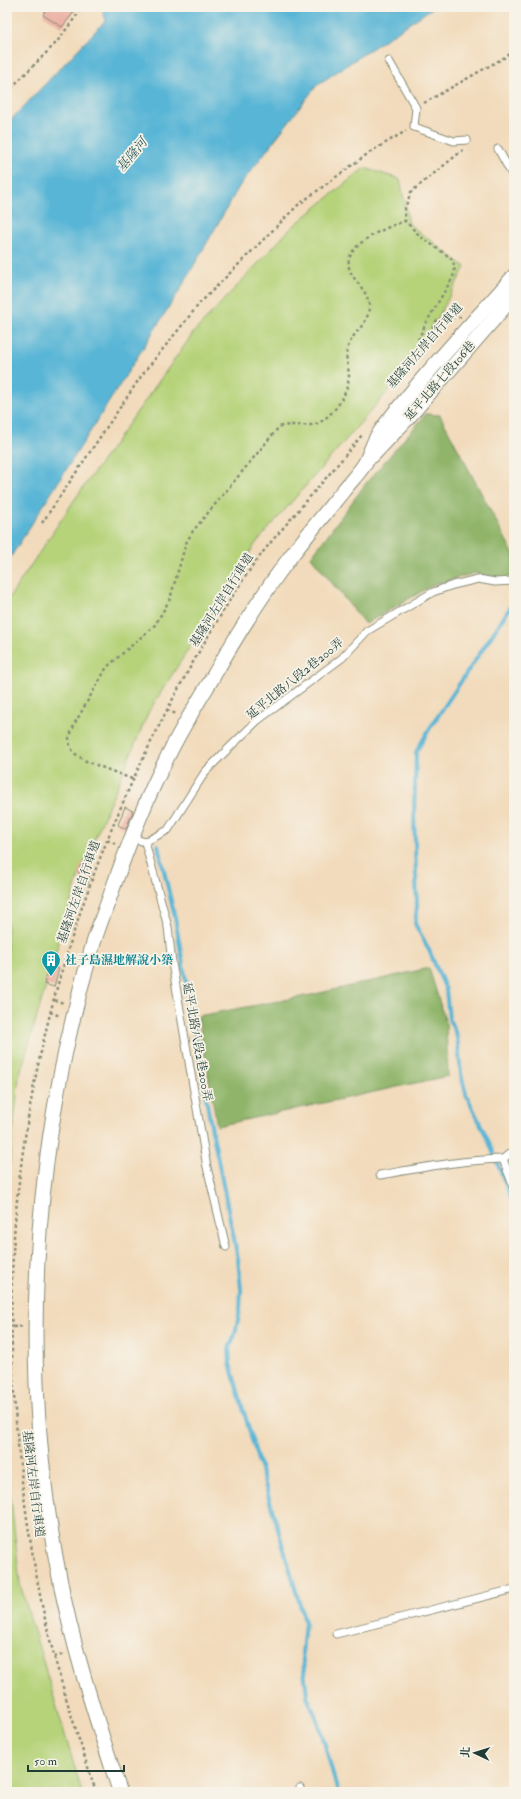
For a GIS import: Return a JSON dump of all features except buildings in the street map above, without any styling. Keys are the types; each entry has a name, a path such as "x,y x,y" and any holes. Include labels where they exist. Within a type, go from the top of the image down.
{"street":[{"path":"120,1792 87,1686 59,1575 45,1483 38,1403 36,1326 38,1265 44,1179 56,1100 72,1019 93,944 132,838 164,762 245,622 291,555 365,464 377,436 395,412 447,349 514,279"},
{"name":"延平北路七段106巷","path":"365,464 407,419 514,296"}],"lane":[{"path":"389,61 416,108 414,127 454,142 467,143"},
{"path":"498,149 514,178"},
{"name":"延平北路八段2巷200弄","path":"226,1247 207,1167 172,963 168,927 146,842 168,830 205,772 257,721 342,658 367,631 433,592 453,585 478,579 495,582 514,581"},
{"path":"132,838 146,842"},
{"path":"380,1175 440,1165 503,1159 514,1150"},
{"path":"503,1159 514,1188"},
{"path":"336,1634 514,1589"}],"path":[{"path":"7,92 56,42 83,7"},
{"path":"416,108 514,52"},
{"path":"42,523 142,375 200,303 298,204 370,152 414,127"},
{"path":"461,317 449,317 436,321 423,345 418,340 426,323 453,277 455,267 450,258 421,237 405,221 405,208 411,192 467,143"},
{"path":"132,779 86,761 74,752 70,746 69,738 75,723 107,667 155,625 170,599 186,543 193,530 229,486 279,427 287,425 312,425 321,422 338,406 345,393 349,377 346,358 348,347 368,318 369,303 363,289 351,273 350,260 355,247 387,227 405,221"},
{"name":"基隆河左岸自行車道","path":"456,323 466,312"},
{"name":"基隆河左岸自行車道","path":"96,1792 54,1657 40,1598 22,1479 14,1394 13,1253 21,1167 29,1112 50,1012 86,896 106,840 132,779 167,710 227,605 263,552 365,431"}],"green space":[{"path":"364,168 400,179 409,224 465,267 416,359 256,543 149,711 78,878 19,1077 7,1188 7,601 75,499 194,332 291,228"},
{"path":"426,414 440,415 514,555 514,575 504,579 475,573 433,585 365,624 311,557 367,482"},
{"path":"429,968 446,1023 448,1076 217,1126 198,1016 311,995"},
{"path":"7,1461 20,1584 82,1792 7,1792"}],"water":[{"name":"基隆河","path":"101,7 434,7 317,85 240,185 181,288 7,563 7,124 106,20"}],"waterway":[{"path":"514,602 430,728 416,752 414,813 417,907 415,924 428,948 446,990 449,1019 457,1036 461,1074 466,1094 489,1142 514,1205"},
{"path":"158,845 175,918 209,1115 238,1259 241,1289 240,1310 235,1334 229,1348 230,1364 305,1622 302,1653 307,1696 319,1724 338,1792"}],"place":[{"name":"社子島濕地解說小築","path":"51,977"}]}
